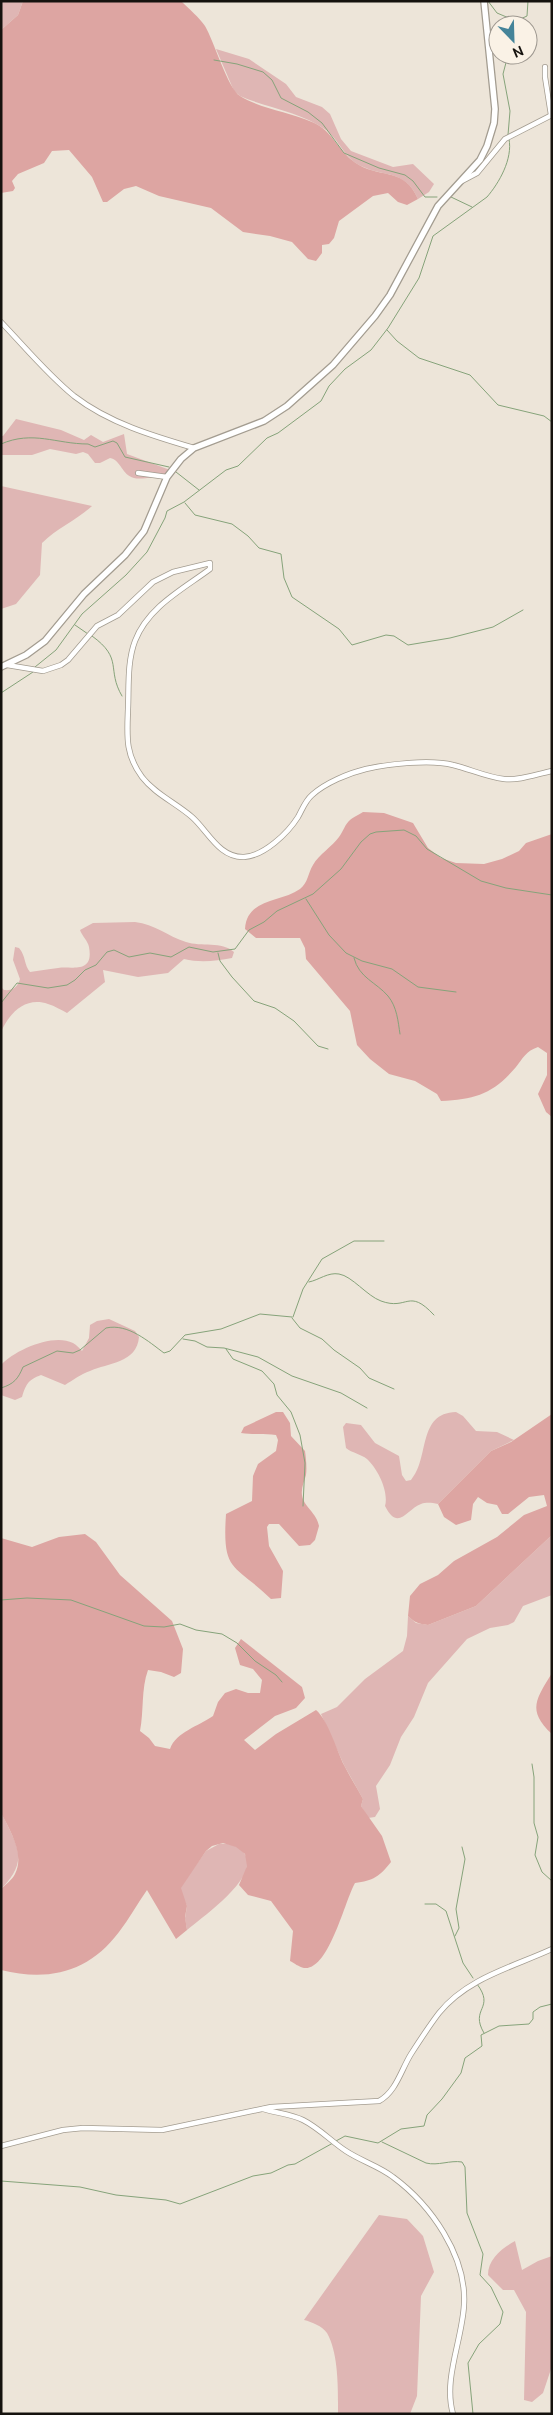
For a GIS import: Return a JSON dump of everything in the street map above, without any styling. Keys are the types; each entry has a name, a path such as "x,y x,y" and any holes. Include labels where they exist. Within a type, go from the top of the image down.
{"street":[{"path":"3,666 31,652 45,641 84,594 125,555 147,525 167,477 181,459 194,448 264,421 287,406 333,365 385,302 438,206 480,160 487,146 494,123 494,91 484,1"},
{"path":"459,182 477,173 505,139 551,115 545,67"},
{"path":"1,322 48,372 91,407 136,428 194,448"},
{"path":"138,473 167,477"},
{"path":"3,666 38,671 55,668 68,660 97,626 118,614 153,582 173,572 210,564 210,569 172,595 156,610 136,640 131,662 126,744 142,776 152,788 181,807 197,821 221,848 234,856 245,857 257,853 273,843 297,818 312,795 348,775 366,769 423,763 450,764 510,779 552,771"},
{"path":"1,2146 83,2128 172,2129 262,2108 379,2101 391,2091 410,2056 440,2012 461,1991 484,1978 552,1949"},
{"path":"262,2108 304,2121 347,2152 392,2176 408,2189 425,2208 449,2242 459,2266 464,2288 464,2304 450,2396 453,2414"}],"shaded area":[{"path":"1,1 23,1 18,15 1,30"},
{"path":"23,1 181,1 205,26 235,92 257,104 319,126 331,136 352,160 368,169 392,175 407,182 418,199 407,205 398,202 388,193 373,196 339,221 334,238 329,244 322,245 322,253 316,261 308,259 292,242 243,232 211,208 159,196 136,186 124,189 107,202 103,202 92,177 69,150 52,151 44,163 18,174 12,181 15,188 13,191 1,193 1,30 18,15"},
{"path":"216,49 249,59 286,84 296,97 322,107 330,114 341,139 351,151 393,167 413,164 434,184 429,192 418,199 413,190 401,179 355,163 331,134 317,124 295,114 240,96 234,91"},
{"path":"16,419 61,430 84,440 91,435 103,442 124,434 127,454 170,470 166,476 134,478 127,474 114,459 110,458 100,463 95,463 88,454 83,452 76,454 50,449 32,455 1,455 1,436"},
{"path":"1,486 92,506 42,543 40,575 16,604 1,609"},
{"path":"363,812 384,813 413,823 428,848 441,858 456,863 484,864 502,859 519,851 526,843 552,834 552,1117 546,1112 538,1094 547,1075 547,1053 538,1047 528,1053 508,1076 491,1089 464,1099 441,1101 437,1094 415,1081 389,1074 370,1059 357,1045 350,1011 306,959 305,948 300,938 256,938 245,929 247,919 258,906 303,887 316,861 336,841 348,822"},
{"path":"135,922 149,925 186,942 224,946 234,952 232,958 208,961 184,959 168,973 138,977 103,970 105,982 67,1013 48,1004 32,1002 19,1008 9,1018 1,1032 1,987 4,990 12,989 18,984 20,979 13,960 15,947 21,951 30,972 81,967 85,965 90,956 88,945 80,930 93,923"},
{"path":"109,1319 135,1331 139,1337 137,1346 127,1357 87,1372 65,1385 41,1375 28,1383 22,1397 15,1400 1,1395 1,1365 7,1359 35,1345 55,1340 65,1340 73,1343 82,1351 89,1338 90,1325 97,1321"},
{"path":"276,1412 283,1412 290,1423 291,1436 305,1451 306,1475 302,1487 302,1495 305,1503 316,1517 319,1526 315,1540 310,1545 299,1546 279,1524 269,1524 267,1527 269,1546 283,1571 281,1598 271,1599 233,1566 226,1548 225,1533 226,1514 252,1501 253,1476 258,1464 276,1451 278,1440 276,1435 241,1433 244,1427"},
{"path":"456,1412 463,1416 476,1431 497,1432 514,1440 491,1451 438,1504 421,1504 403,1517 394,1517 385,1506 386,1500 382,1481 371,1463 365,1457 346,1448 343,1427 346,1423 361,1425 375,1443 399,1456 402,1475 406,1481 411,1480 417,1471 426,1438 435,1420 444,1414"},
{"path":"552,1414 552,1535 476,1606 428,1625 420,1624 413,1620 408,1616 410,1596 420,1584 438,1575 454,1561 497,1537 524,1515 547,1506 544,1495 529,1497 508,1514 502,1514 497,1505 487,1503 478,1497 473,1504 471,1520 456,1525 444,1517 438,1504 491,1451 511,1442"},
{"path":"85,1534 96,1542 120,1575 172,1621 183,1649 181,1673 174,1677 148,1670 143,1692 140,1731 155,1746 170,1749 177,1738 213,1716 218,1702 225,1693 236,1689 248,1693 260,1693 262,1680 253,1669 240,1665 235,1648 241,1639 302,1687 305,1698 296,1708 275,1716 244,1740 255,1750 276,1734 316,1710 328,1728 344,1765 363,1799 361,1806 382,1836 391,1862 376,1877 355,1883 328,1947 313,1966 304,1968 290,1961 293,1931 271,1901 248,1895 239,1885 247,1866 245,1854 236,1847 223,1843 212,1846 206,1851 181,1888 187,1906 185,1917 187,1930 176,1939 147,1890 123,1927 107,1946 81,1965 52,1974 35,1975 1,1970 1,1889 15,1874 18,1867 18,1859 15,1843 1,1813 1,1538 32,1547 59,1537"},
{"path":"552,1535 552,1595 523,1606 514,1622 490,1628 467,1639 428,1683 414,1717 401,1737 390,1765 376,1786 380,1809 375,1817 368,1818 361,1806 363,1799 344,1765 321,1714 337,1707 365,1679 403,1651 407,1636 408,1616 416,1623 428,1625 476,1606"},
{"path":"552,1673 552,1734 539,1718 537,1704 542,1690"},
{"path":"2,1814 16,1844 18,1861 16,1870 1,1889"},
{"path":"219,1844 233,1845 242,1850 247,1862 245,1873 228,1895 187,1930 185,1918 187,1906 181,1893 181,1886 206,1851"},
{"path":"379,2215 407,2219 423,2236 434,2272 421,2296 417,2396 410,2414 338,2414 336,2362 331,2342 327,2333 322,2328 304,2320"},
{"path":"515,2241 522,2270 552,2256 552,2366 543,2393 532,2402 524,2400 526,2312 514,2290 503,2290 488,2275 493,2259 505,2247"}],"waterway":[{"path":"488,1 497,13 516,21 527,16 528,1"},
{"path":"214,60 237,64 263,72 272,80 281,98 308,112 322,123 344,153 379,168 405,175 413,181 425,197 437,197"},
{"path":"505,65 503,74 510,111 508,135"},
{"path":"35,667 56,650 82,614 126,575 147,552 167,511 184,502 226,470 238,466 267,438 278,433 321,401 329,386 345,369 371,350 388,328 419,278 433,236 487,197 496,185 509,155 509,139"},
{"path":"451,197 472,207"},
{"path":"387,330 397,341 419,358 470,375 498,405 544,416 552,422"},
{"path":"1,444 13,440 34,438 88,444 95,447 113,441 117,443 125,457 169,467"},
{"path":"176,472 199,490"},
{"path":"185,503 195,515 232,524 248,536 259,548 281,554 284,578 292,597 339,629 352,645 386,635 394,636 408,645 450,638 493,627 523,610"},
{"path":"75,625 88,634"},
{"path":"92,636 108,651 113,664 117,687 122,696"},
{"path":"1,693 33,672"},
{"path":"1,1003 17,983 48,988 67,985 85,970 96,965 107,952 114,950 129,957 150,953 171,957 189,947 213,952 235,949 249,930 264,922 277,911 313,894 341,869 361,842 370,834 376,832 404,830 416,836 427,849 481,881 506,888 552,895"},
{"path":"306,899 329,935 346,953 362,961 392,969 418,987 456,992"},
{"path":"218,953 220,961 254,1001 275,1008 294,1021 318,1046 328,1049"},
{"path":"354,958 356,965 364,975 391,1000 397,1014 400,1034"},
{"path":"293,1317 303,1289 322,1259 354,1241 384,1241"},
{"path":"309,1282 327,1275 339,1274 349,1278 370,1295 381,1301 390,1303 419,1302 434,1315"},
{"path":"1,1388 15,1380 23,1367 57,1351 73,1353 80,1350 106,1328 122,1328 138,1334 164,1353 170,1351 185,1335 221,1329 260,1314 292,1317"},
{"path":"292,1318 300,1328 322,1339 360,1368 369,1378 394,1389"},
{"path":"183,1339 195,1341 207,1347 224,1348 258,1357 292,1376 341,1393 367,1408"},
{"path":"226,1349 233,1359 262,1371 274,1384 277,1395 291,1412 300,1435 305,1463 303,1506"},
{"path":"1,1600 27,1598 71,1600 144,1626 164,1627 180,1624 196,1630 222,1634 237,1643 255,1661 276,1675 282,1682"},
{"path":"532,1764 534,1777 534,1823 538,1837 535,1855 542,1872 552,1881"},
{"path":"455,1936 459,1928 456,1909 465,1859 462,1847"},
{"path":"425,1904 436,1904 446,1911 463,1963 473,1978"},
{"path":"477,1984 484,1999 479,2018 484,2033"},
{"path":"336,2141 345,2136 378,2143 401,2129 424,2126 427,2115 442,2099 461,2073 465,2058 482,2046 481,2035 499,2026 529,2024 533,2019 533,2012 540,2007 552,2004"},
{"path":"382,2142 426,2163 462,2162 465,2167 467,2213 483,2254 480,2275 491,2287 503,2312 500,2324 479,2344 468,2363 473,2414"},
{"path":"1,2181 80,2187 116,2195 166,2200 180,2204 253,2176 271,2173 288,2165 295,2164 333,2143"}]}
